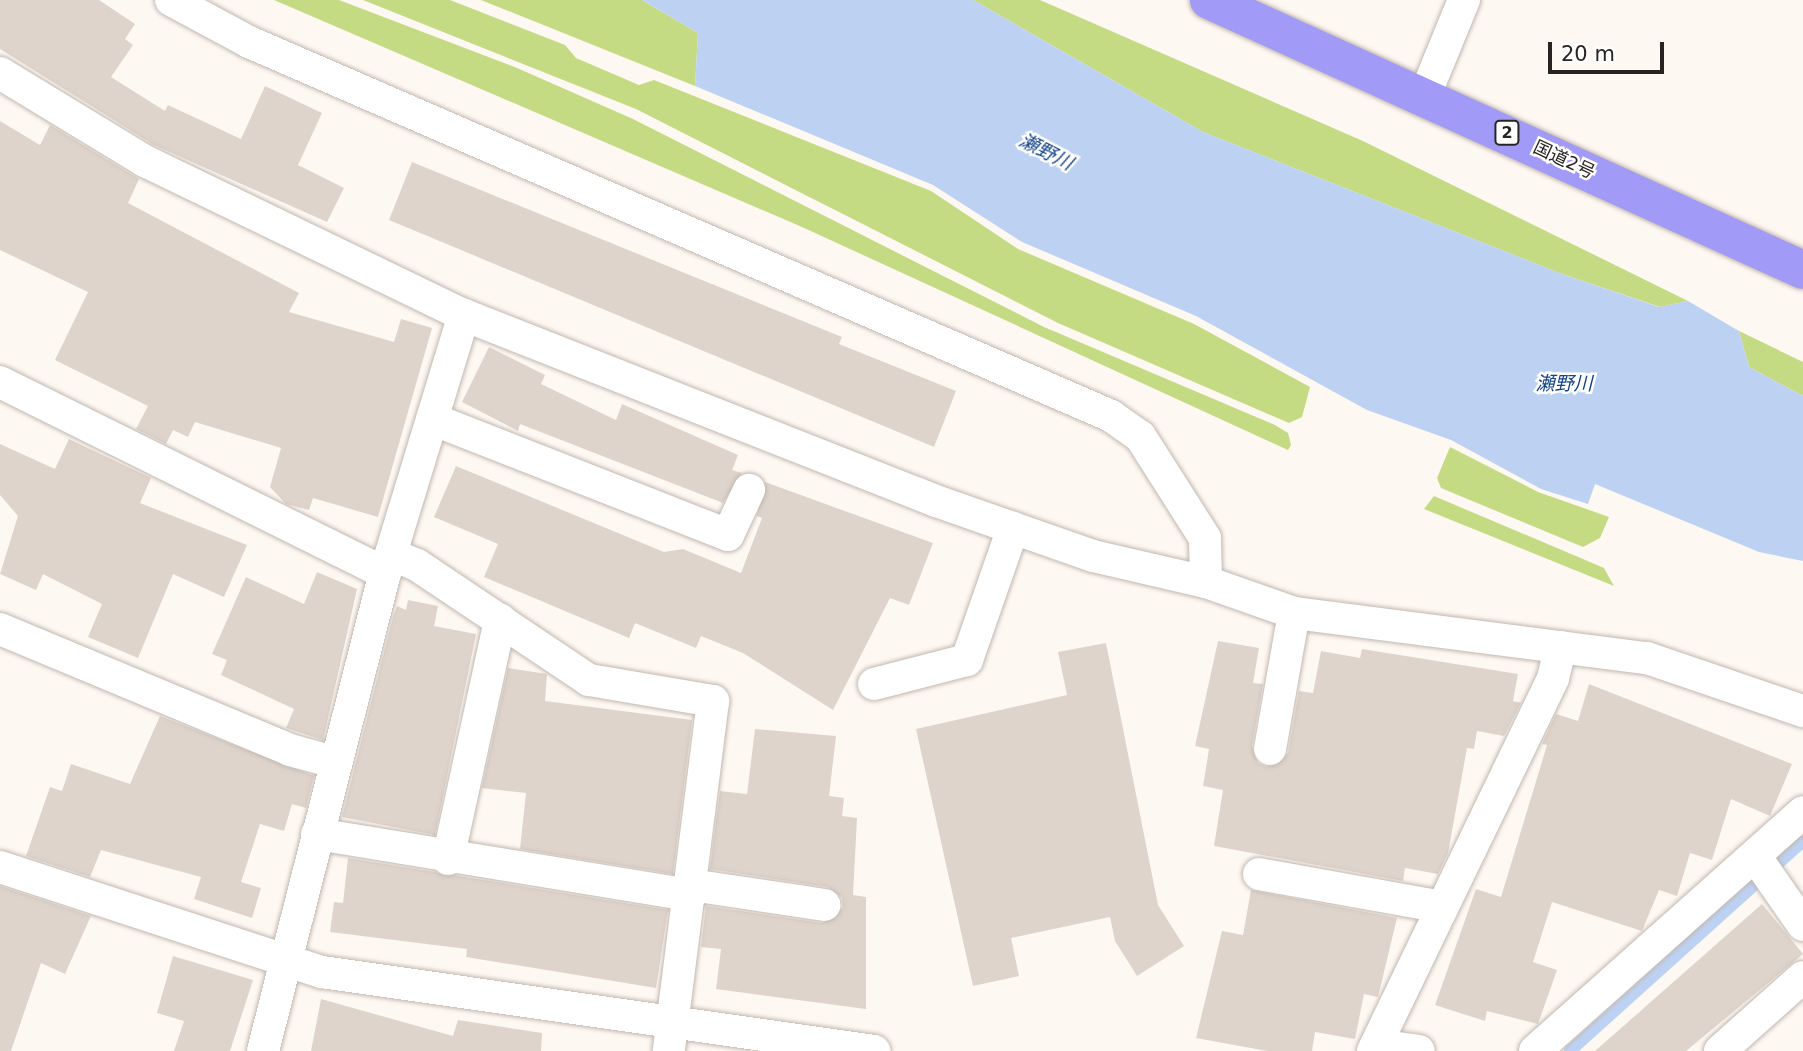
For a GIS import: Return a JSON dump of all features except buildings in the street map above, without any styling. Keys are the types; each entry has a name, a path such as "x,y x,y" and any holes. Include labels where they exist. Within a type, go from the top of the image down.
{"highway":[{"name":"国道2号","path":"1209,0 1425,95 1803,270"}],"street":[{"path":"171,0 249,42 1111,416 1140,436 1205,538 1206,582"},
{"path":"1425,95 1464,0"},
{"path":"0,72 145,161 464,314 1013,528 1093,556 1206,582 1294,613 1647,658 1803,711"},
{"path":"263,1051 288,962 334,762 388,564 464,314"},
{"path":"0,382 388,564 500,620 589,680 713,701 672,1037"},
{"path":"432,419 728,535 749,490"},
{"path":"874,684 967,660 1013,528"},
{"path":"1270,749 1294,613"},
{"path":"448,859 500,620"},
{"path":"0,629 290,750 334,762"},
{"path":"1419,1051 1374,1048 1553,678 1561,647"},
{"path":"1535,1051 1803,812"},
{"path":"317,834 448,859 825,905"},
{"path":"1755,856 1803,925"},
{"path":"0,867 288,962 672,1037 874,1051"},
{"path":"1259,874 1442,907"},
{"path":"1720,1051 1803,977"}],"green space":[{"path":"274,0 339,0 517,68 633,119 1044,327 1275,425 1288,433 1291,445 1288,450 802,227"},
{"path":"363,0 450,0 565,45 576,58 639,85 654,80 931,191 1018,249 1194,324 1310,387 1302,417 1289,423 1058,323 636,109"},
{"path":"481,0 642,0 698,33 695,86"},
{"path":"973,0 1040,0 1363,141 1688,301 1660,307 1562,274 1203,132"},
{"path":"1739,331 1803,362 1803,396 1749,367"},
{"path":"1450,447 1538,492 1609,517 1600,538 1583,547 1441,488 1437,478"},
{"path":"1434,496 1604,568 1614,586 1424,509"}],"water":[{"name":"瀬野川","path":"642,0 973,0 1203,132 1562,274 1659,307 1688,301 1739,331 1749,367 1803,396 1803,561 1759,552 1595,484 1588,504 1541,489 1451,440 1367,410 1196,316 1022,242 933,185 695,86 698,33"}],"waterway":[{"path":"1570,1051 1803,841"}]}
